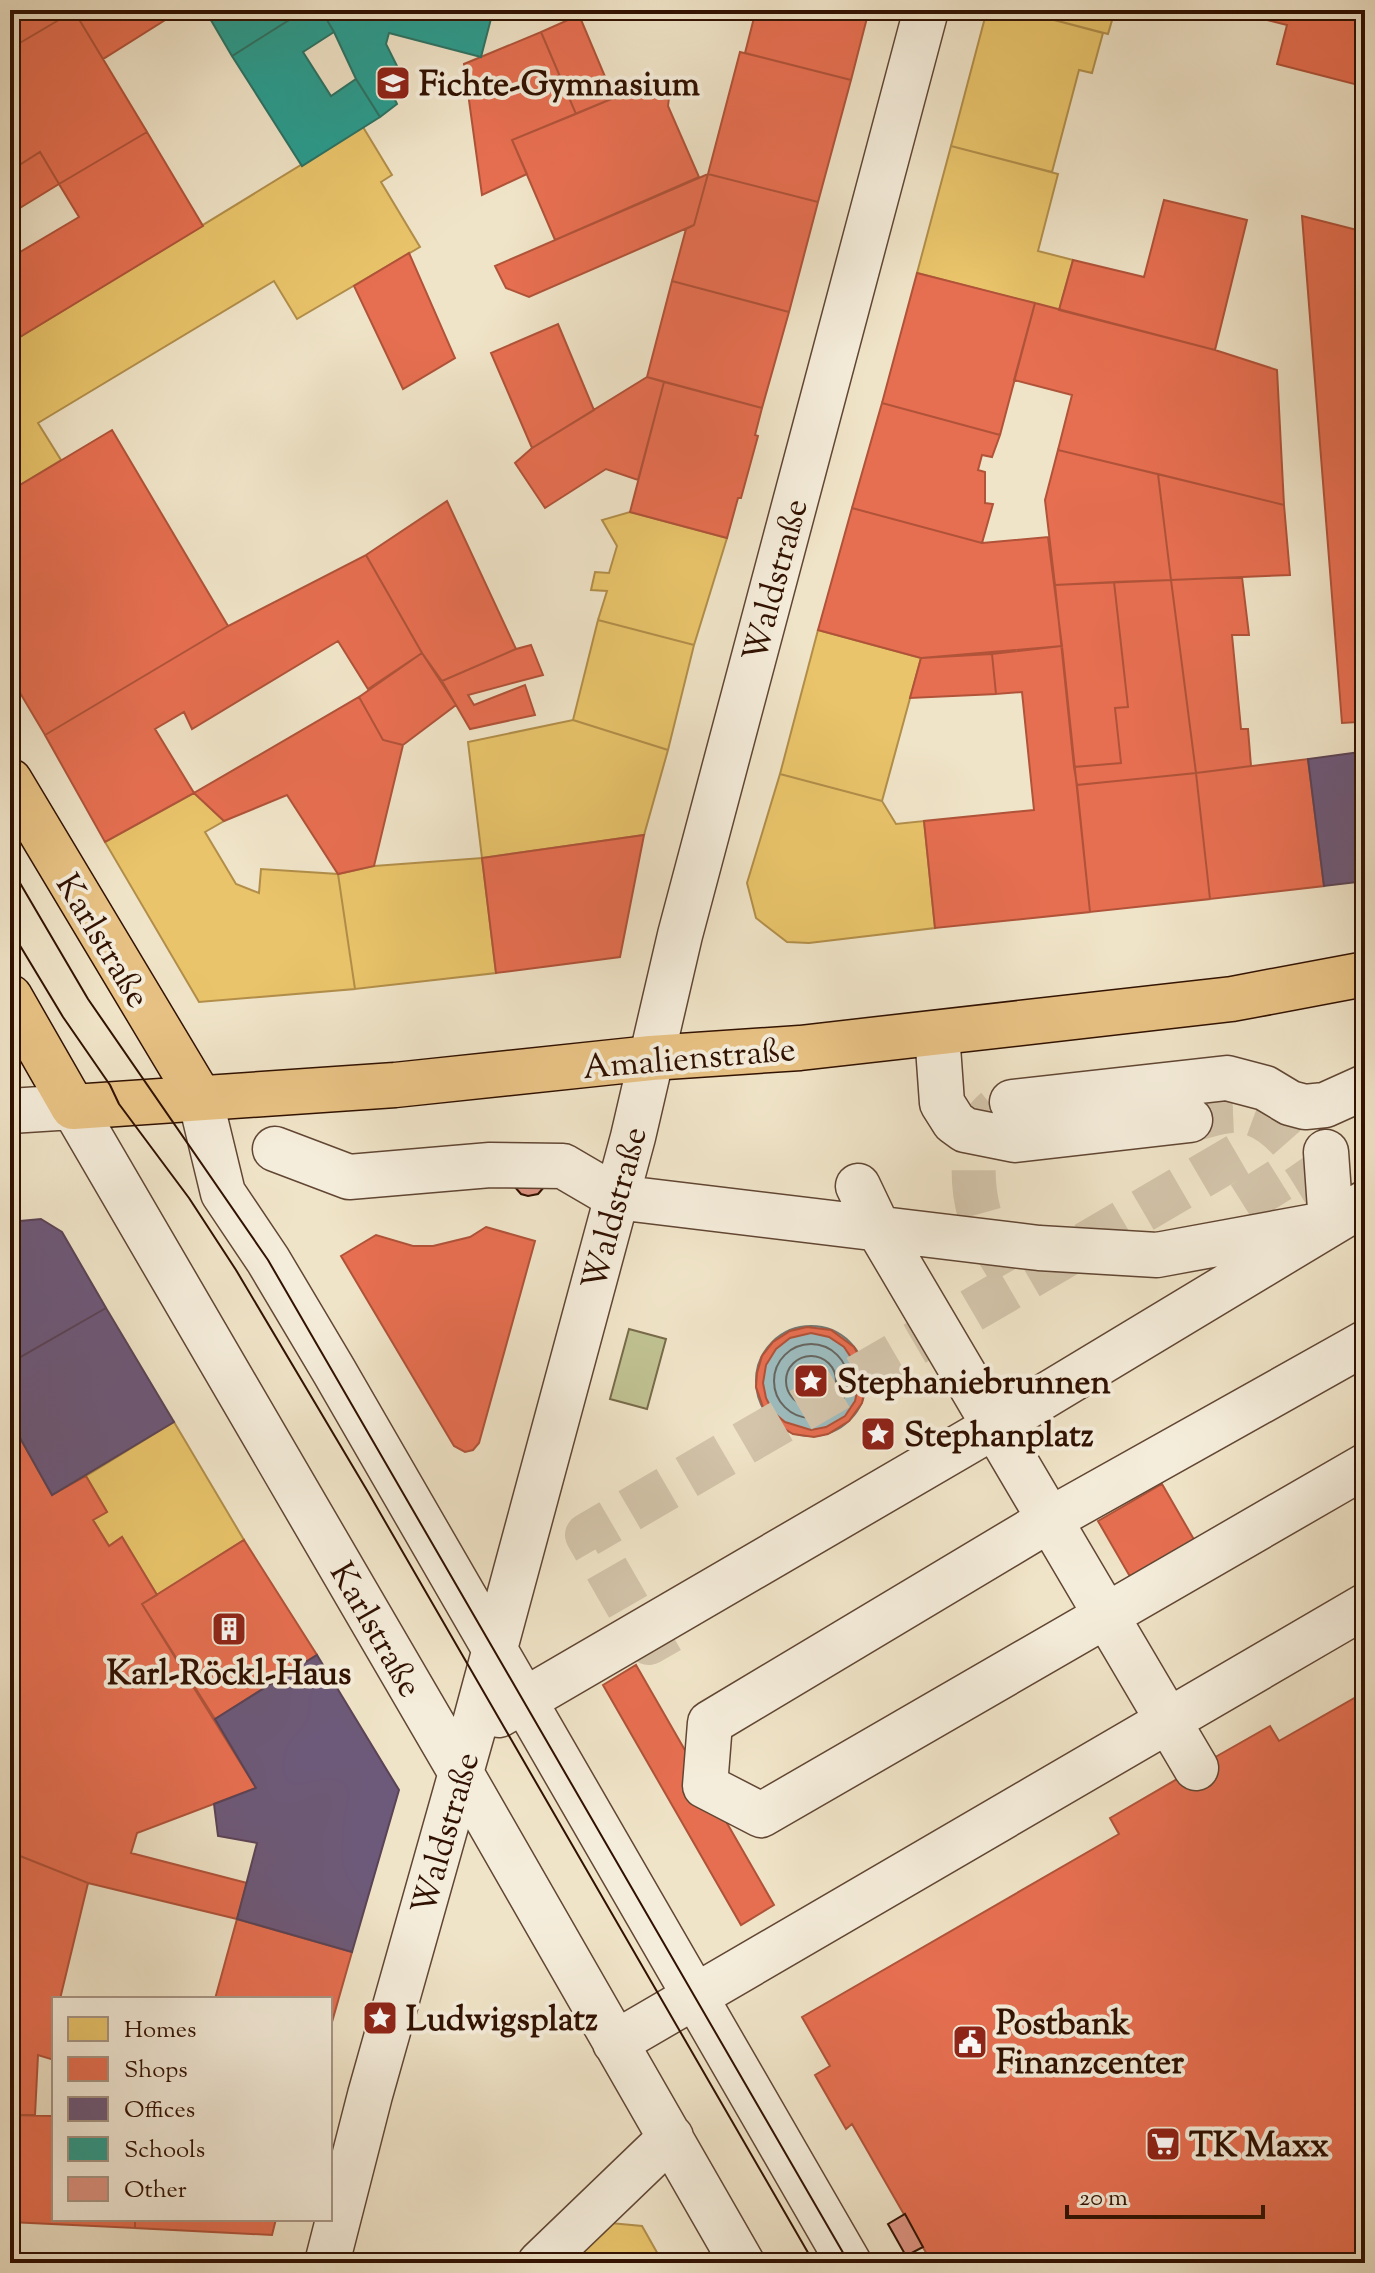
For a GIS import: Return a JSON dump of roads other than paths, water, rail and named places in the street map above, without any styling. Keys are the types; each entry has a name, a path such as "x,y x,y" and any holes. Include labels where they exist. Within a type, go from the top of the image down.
{"main road":[{"name":"Karlstraße","path":"10,781 200,1098"},
{"name":"Amalienstraße","path":"73,1107 395,1085 651,1058 800,1048 1232,999 1365,974"},
{"name":"Karlstraße","path":"10,997 73,1107"}],"street":[{"name":"Waldstraße","path":"327,2263 370,2095 473,1730 616,1197 684,920 926,10"},
{"path":"937,1033 942,1103 954,1122 965,1130 1015,1140 1190,1120"},
{"path":"1012,1102 1227,1078 1265,1088 1290,1103 1305,1107 1325,1105 1365,1087"},
{"path":"200,1098 223,1193 268,1260 326,1358 849,2263"},
{"name":"Amalienstraße","path":"10,1111 73,1107"},
{"name":"Karlstraße","path":"73,1107 742,2263"},
{"path":"275,1149 349,1177 490,1165 563,1166 616,1197 1039,1248 1157,1255 1348,1213"},
{"path":"1326,1152 1348,1213"},
{"path":"858,1186 879,1230 1196,1768"},
{"path":"473,1730 995,1426 1348,1213"},
{"path":"1365,1343 1049,1520 710,1723 705,1786 761,1815 1365,1466"},
{"path":"615,2043 1365,1606"},
{"path":"540,2263 671,2137"}],"water":[{"name":"Stephaniebrunnen","path":"811,1326 832,1330 850,1342 862,1360 866,1381 862,1402 850,1420 832,1432 811,1436 790,1432 772,1420 760,1402 756,1381 760,1360 772,1342 790,1330"}],"tunnel":[{"path":"1010,1272 982,1222 974,1171 975,1152 986,1120 997,1109 1012,1102"},
{"path":"1190,1120 1240,1111 1272,1124 1298,1150 1337,1213"},
{"path":"670,1631 649,1643 587,1535 1238,1155 1306,1263"}],"tram line":[{"path":"10,866 88,999 268,1260 849,2263"},
{"path":"10,929 63,1017 110,1085 119,1104 189,1198 236,1270 368,1492 814,2263"}],"place":[{"name":"Fichte-Gymnasium","path":"393,83"},
{"name":"Stephaniebrunnen","path":"811,1381"},
{"name":"Stephanplatz","path":"878,1434"},
{"name":"Karl-Röckl-Haus","path":"229,1629"},
{"name":"Ludwigsplatz","path":"380,2018"},
{"name":"Postbank Finanzcenter","path":"970,2042"},
{"name":"TK Maxx","path":"1163,2144"}]}
